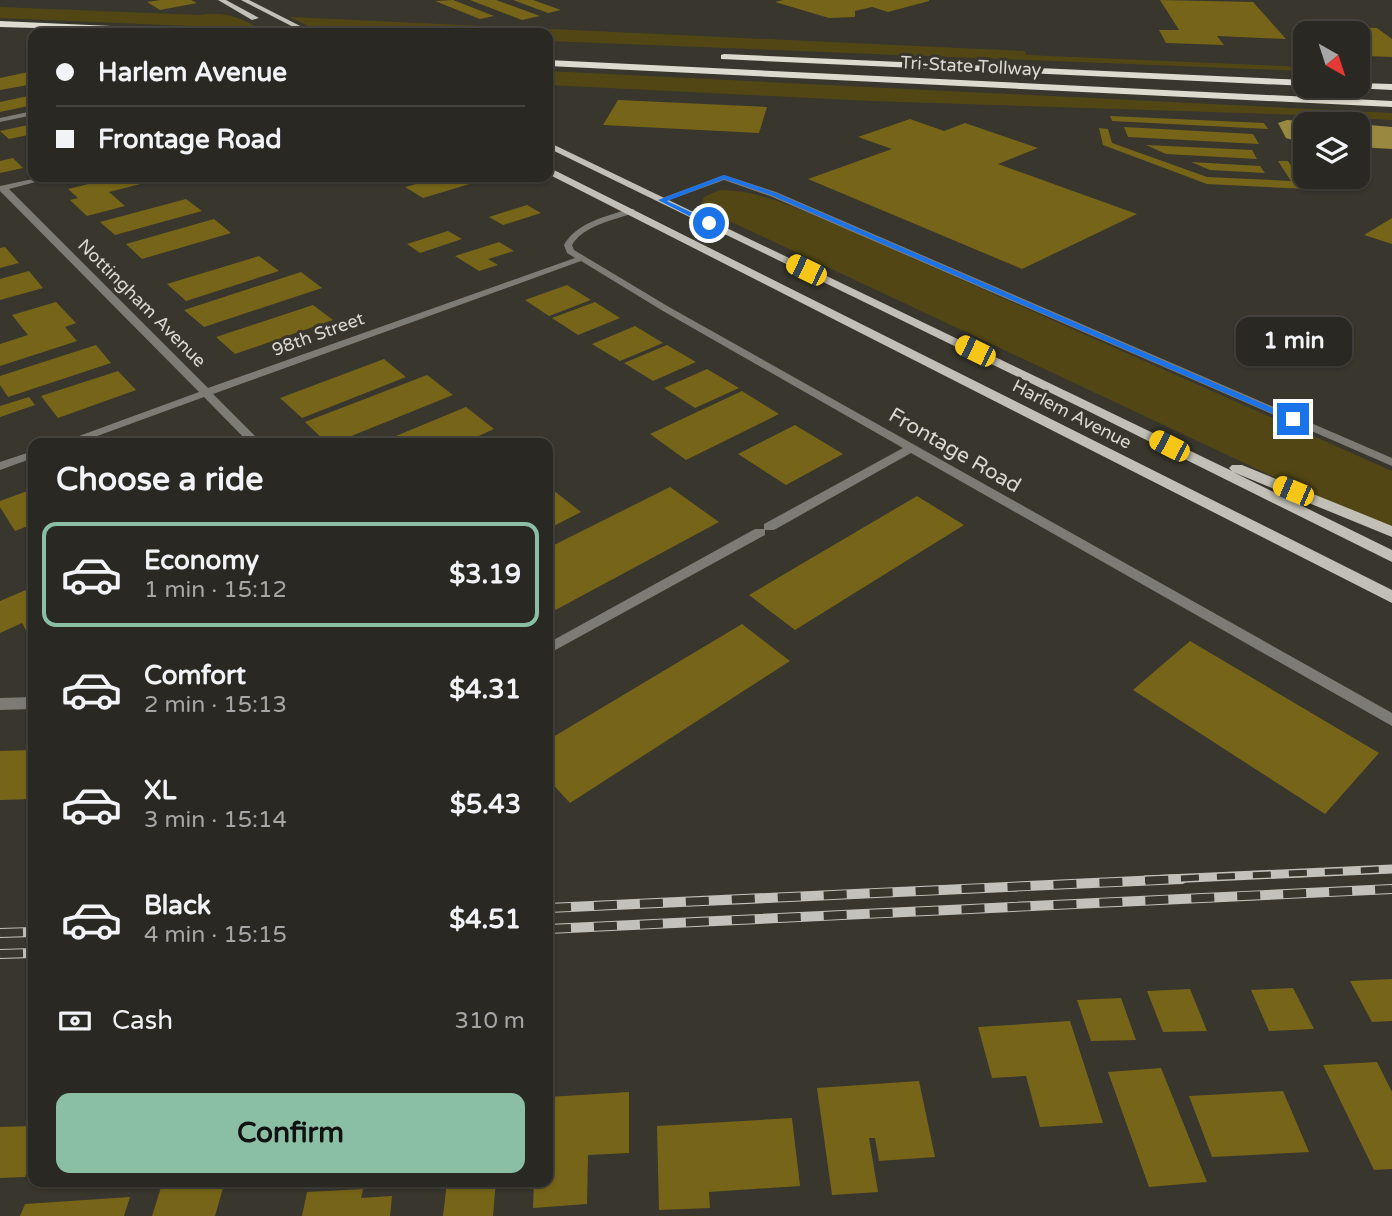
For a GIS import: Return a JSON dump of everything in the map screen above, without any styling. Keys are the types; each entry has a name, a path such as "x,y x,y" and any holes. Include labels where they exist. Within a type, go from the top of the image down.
{"highway":[{"path":"0,24 89,28"},
{"name":"Tri-State Tollway","path":"714,56 1293,82"},
{"name":"Tri-State Tollway","path":"553,62 1392,104"},
{"path":"879,64 1017,65 1293,76"},
{"path":"1370,78 1392,79"},
{"path":"1370,86 1392,87"}],"main road":[{"path":"221,0 263,22"},
{"path":"244,0 300,28"},
{"name":"Harlem Avenue","path":"553,147 1095,409 1392,557"},
{"name":"Harlem Avenue","path":"553,172 1392,597"},
{"path":"1095,409 1392,532"}],"street":[{"path":"0,120 28,114"},
{"path":"661,200 724,177 774,194 1392,462"},
{"path":"2,189 31,182"},
{"name":"Nottingham Avenue","path":"2,189 251,438"},
{"path":"582,258 570,251 568,245 572,238 589,226 631,211"},
{"name":"98th Street","path":"80,438 582,258"},
{"name":"Frontage Road","path":"582,258 1392,720"},
{"path":"553,646 912,448"},
{"path":"0,466 28,456"},
{"path":"0,704 28,703"}],"shaded area":[{"path":"0,7 217,14 238,18 258,28 236,28 0,18"},
{"path":"290,17 528,28 312,28"},
{"path":"553,29 1025,51 1026,55 1293,66 1293,71 553,41"},
{"path":"553,71 1392,113 1392,120 1370,119 1370,112 1293,112 1293,115 871,101 553,85"},
{"path":"1293,120 1293,140 1286,138 1278,123"},
{"path":"1370,125 1392,127 1392,149 1370,148"},
{"path":"720,190 770,198 802,210 1392,471 1392,528 1334,505 706,210 701,205 704,197"}],"building":[{"path":"191,0 197,3 160,10 147,2"},
{"path":"453,0 494,16 480,19 435,1"},
{"path":"470,0 496,0 540,16 522,20"},
{"path":"513,0 533,0 561,10 548,13"},
{"path":"1160,0 1253,2 1286,39 1217,36 1224,45 1166,43 1159,30 1179,30"},
{"path":"929,1 888,12 872,7 855,11 855,17 829,18 775,2"},
{"path":"1370,28 1377,28 1392,39 1392,57 1370,56"},
{"path":"28,72 28,85 0,90 0,78"},
{"path":"28,96 28,106 0,112 0,102"},
{"path":"618,100 767,107 759,133 603,125"},
{"path":"1110,116 1264,123 1268,129 1112,121"},
{"path":"910,119 944,131 965,123 1038,148 998,164 1137,214 1022,269 808,179 892,149 858,137"},
{"path":"28,125 28,135 9,139 0,131"},
{"path":"1124,127 1253,134 1259,144 1128,137"},
{"path":"1099,128 1108,129 1112,143 1207,177 1291,181 1278,161 1288,161 1293,168 1293,188 1207,184 1103,145"},
{"path":"1146,145 1252,150 1257,159 1166,154"},
{"path":"13,158 23,168 0,173 0,161"},
{"path":"1191,162 1260,166 1265,173 1210,170"},
{"path":"97,182 148,182 109,192 125,206 87,216 70,200 78,198 68,189"},
{"path":"423,182 476,182 423,198 405,187"},
{"path":"186,199 202,211 115,235 100,222"},
{"path":"527,205 541,213 503,225 489,217"},
{"path":"1392,218 1392,244 1364,235"},
{"path":"214,219 231,233 142,259 126,244"},
{"path":"448,231 462,239 420,253 407,244"},
{"path":"499,242 514,251 488,259 498,265 479,271 455,256"},
{"path":"5,247 19,263 0,268 0,248"},
{"path":"259,256 279,271 186,301 167,284"},
{"path":"29,271 43,288 0,300 0,279"},
{"path":"301,272 322,288 204,327 184,310"},
{"path":"567,285 591,300 549,316 525,300"},
{"path":"56,302 76,323 65,327 77,341 0,366 0,344 28,335 12,315"},
{"path":"595,302 620,318 578,335 552,318"},
{"path":"313,305 333,320 235,354 216,337"},
{"path":"635,326 663,343 620,361 592,344"},
{"path":"96,345 111,363 8,397 0,385 0,376"},
{"path":"667,345 696,362 653,381 624,363"},
{"path":"384,359 406,377 302,418 280,398"},
{"path":"707,369 739,388 695,408 664,388"},
{"path":"118,371 136,390 58,418 41,396"},
{"path":"427,375 453,395 346,438 322,438 305,422"},
{"path":"742,391 779,414 686,460 650,434"},
{"path":"29,397 35,405 0,417 0,406"},
{"path":"466,407 494,429 474,438 391,438"},
{"path":"795,425 843,454 786,485 738,454"},
{"path":"670,487 719,522 553,611 553,546"},
{"path":"553,490 581,512 553,526"},
{"path":"28,491 28,526 15,531 0,507 0,501"},
{"path":"917,496 964,525 795,630 749,595"},
{"path":"28,589 28,632 22,623 0,633 0,601"},
{"path":"742,624 790,661 570,803 553,784 553,737"},
{"path":"1190,641 1379,753 1325,814 1133,690"},
{"path":"28,750 28,799 0,800 0,751"},
{"path":"1392,979 1392,1021 1372,1022 1350,981"},
{"path":"1293,988 1314,1029 1269,1031 1251,990"},
{"path":"1190,989 1207,1031 1163,1032 1147,991"},
{"path":"1121,998 1136,1040 1091,1041 1077,1000"},
{"path":"1070,1021 1103,1123 1040,1127 1026,1076 992,1078 978,1027"},
{"path":"1377,1062 1392,1092 1392,1169 1374,1170 1323,1065"},
{"path":"1161,1068 1207,1182 1149,1187 1108,1072"},
{"path":"919,1081 935,1157 879,1161 875,1138 869,1138 878,1192 832,1195 817,1088"},
{"path":"1283,1091 1309,1152 1212,1157 1189,1096"},
{"path":"629,1092 629,1153 588,1155 587,1204 533,1208 534,1187 553,1187 553,1097"},
{"path":"792,1118 800,1186 709,1192 710,1208 659,1210 657,1126"},
{"path":"28,1126 28,1169 25,1177 0,1178 0,1127"},
{"path":"161,1187 223,1187 215,1216 152,1216"},
{"path":"446,1187 495,1187 493,1216 443,1216"},
{"path":"363,1189 361,1198 392,1196 390,1216 302,1216 307,1192"},
{"path":"130,1197 124,1216 20,1216 25,1204"}],"railway":[{"path":"1145,880 1392,869"},
{"path":"553,908 1182,879"},
{"path":"553,929 1392,889"},
{"path":"0,933 28,932"},
{"path":"0,954 28,953"}],"route":[{"path":"709,223 661,200 724,177 774,194 1293,419"}]}
